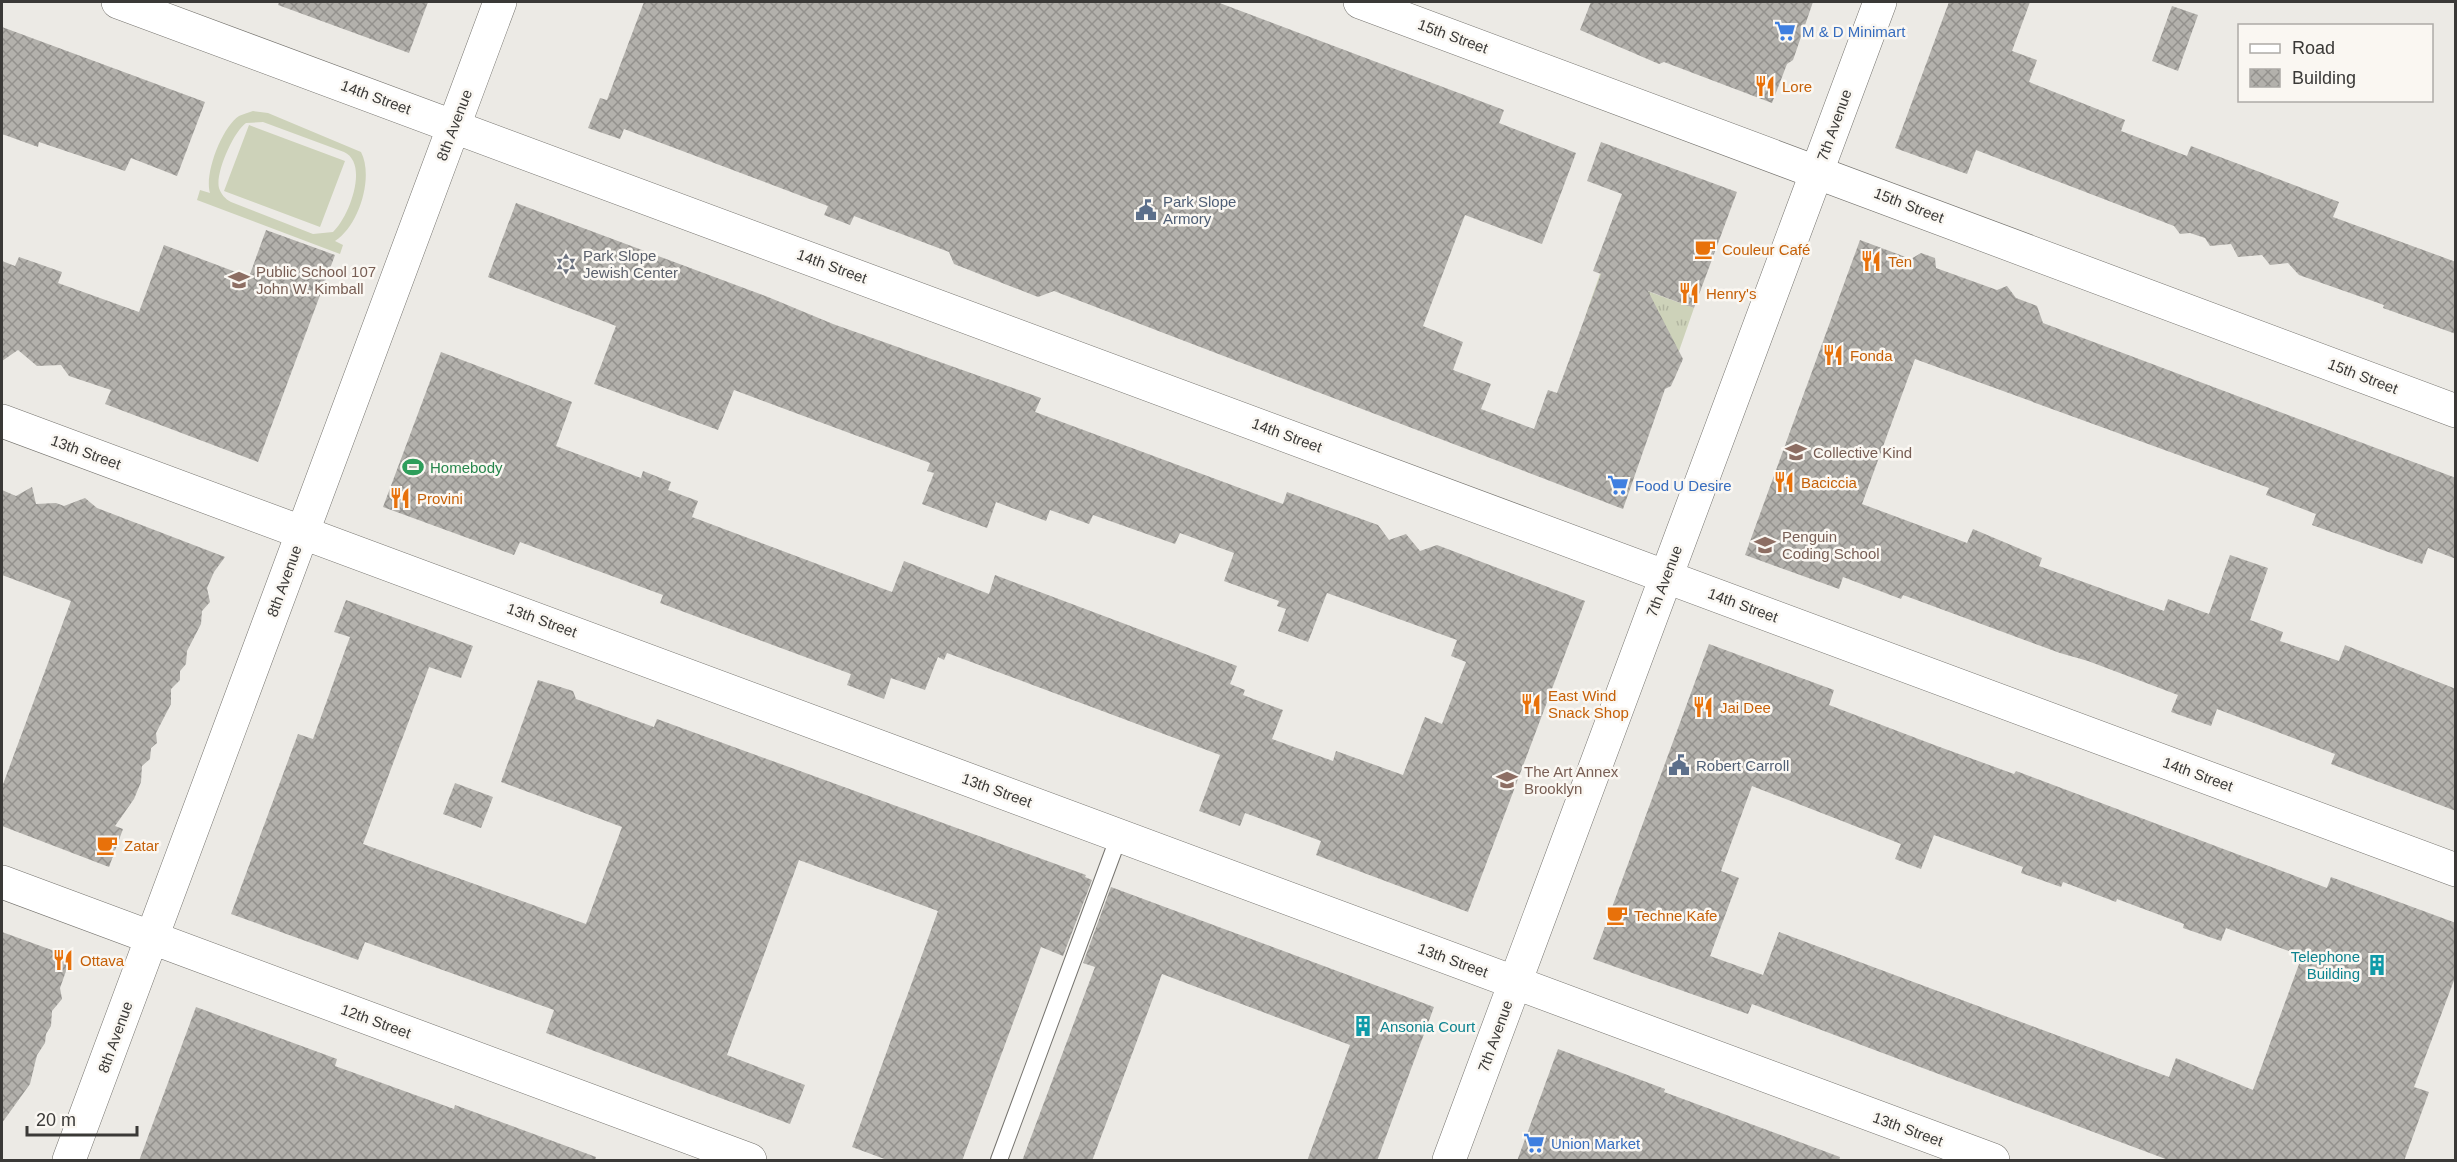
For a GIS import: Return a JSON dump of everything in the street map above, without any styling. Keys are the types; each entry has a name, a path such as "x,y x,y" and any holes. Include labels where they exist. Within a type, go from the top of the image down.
{"street":[{"name":"14th Street","path":"118,2 2456,870"},
{"name":"8th Avenue","path":"69,1161 500,2"},
{"name":"15th Street","path":"1360,2 2456,411"},
{"name":"7th Avenue","path":"1449,1161 1880,2"},
{"name":"13th Street","path":"2,421 1993,1161"},
{"name":"12th Street","path":"2,882 750,1161"}],"lane":[{"path":"999,1161 1119,836"}],"green space":[{"path":"253,111 268,113 361,152 365,162 365,187 351,224 335,241 343,245 340,254 197,200 200,190 210,193 212,163 226,130 239,116","holes":["263,122 344,152 352,158 356,179 345,216 333,232 313,234 231,202 219,188 220,173 226,153 236,134 246,123"]},
{"path":"249,125 345,161 320,227 224,191"},
{"path":"1600,274 1694,308 1679,351 1585,317"}],"building":[{"path":"279,2 428,2 409,53 278,5"},
{"name":"Park Slope Armory","path":"644,2 1217,2 1504,110 1499,123 1576,153 1542,244 1465,215 1423,326 1463,342 1453,370 1491,384 1481,409 1534,429 1548,390 1557,393 1601,274 1593,271 1622,194 1587,181 1601,142 1737,192 1694,308 1648,291 1683,359 1671,386 1665,389 1623,509 1054,291 1038,297 954,264 949,252 854,216 850,225 824,215 828,206 624,129 620,139 588,128 600,98 607,100"},
{"path":"1591,2 1813,2 1793,60 1787,64 1772,103 1664,62 1659,64 1580,30"},
{"path":"1949,2 2030,2 2012,51 2037,60 2029,82 2125,120 2121,131 2187,156 2191,146 2339,202 2333,217 2456,262 2456,334 2383,308 2384,305 2299,275 2288,263 2270,265 2262,255 2238,257 2231,244 2210,246 2205,238 2190,233 2180,234 2174,226 1976,150 1967,174 1895,148"},
{"path":"2172,6 2198,15 2178,71 2152,61"},
{"path":"2,27 205,102 177,176 131,158 125,171 39,142 38,147 2,134"},
{"path":"516,203 768,297 833,324 1041,398 1035,412 1283,504 1287,492 1378,525 1389,540 1406,534 1420,551 1437,545 1585,601 1468,912 1316,855 1321,841 1245,813 1240,826 1199,811 1220,755 974,663 947,653 944,660 938,657 925,690 891,678 884,699 847,685 851,674 660,603 663,595 520,542 514,555 383,507 441,352 572,402 556,446 641,478 643,471 671,482 668,490 698,501 692,517 892,592 904,561 989,594 995,575 1237,666 1230,684 1245,690 1243,695 1283,710 1272,739 1333,761 1336,751 1403,775 1425,717 1442,724 1466,662 1451,656 1457,640 1327,593 1308,642 1278,631 1286,609 1277,606 1279,601 1224,581 1234,553 1180,533 1175,544 1093,515 1089,524 1050,510 1046,521 996,502 987,528 922,504 934,473 927,471 930,463 734,390 718,430 594,384 616,326 488,277"},
{"path":"266,230 335,255 258,462 105,404 111,390 69,376 61,365 37,366 18,350 2,361 2,261 15,266 19,257 62,272 58,283 139,312 164,245 249,277"},
{"path":"1860,240 1911,259 1921,253 1935,258 1936,268 1997,290 2007,286 2016,298 2037,306 2043,323 2456,478 2456,559 2428,548 2422,564 2312,525 2316,514 2266,495 2269,488 1915,359 1862,504 1967,543 1973,529 2042,558 2039,566 2164,611 2168,599 2209,614 2230,555 2268,568 2250,620 2283,632 2280,641 2339,661 2345,645 2456,689 2456,811 2331,764 2335,754 2217,709 2211,726 2171,712 2178,695 2088,661 2060,653 1903,595 1901,599 1843,577 1839,589 1745,555"},
{"path":"32,487 36,504 56,503 64,506 85,498 97,508 225,557 214,572 207,588 210,602 202,611 201,624 187,651 186,664 180,671 180,680 171,689 171,704 156,733 157,743 151,748 150,759 142,766 141,782 134,799 115,826 123,829 109,867 2,826 2,787 71,601 2,575 2,490 16,496"},
{"path":"346,600 473,646 461,678 429,667 363,844 586,924 622,827 501,782 538,680 573,691 576,699 654,727 657,719 1086,875 1085,877 1092,880 1063,956 1041,947 962,1161 890,1161 852,1147 938,911 799,860 727,1055 805,1085 790,1124 546,1033 554,1010 365,942 358,960 231,914 298,734 313,739 350,637 334,632"},
{"path":"1709,644 1834,690 1829,705 1937,746 2014,774 2016,771 2327,888 2331,877 2456,923 2456,975 2414,1087 2429,1092 2404,1161 2171,1161 1752,1004 1748,1014 1593,959","holes":["1752,786 1901,844 1895,859 1921,869 1934,835 2023,867 2021,873 2061,887 2063,882 2116,902 2117,899 2184,924 2183,928 2221,941 2226,928 2302,956 2253,1090 2176,1058 2169,1077 1779,932 1763,975 1710,956 1739,878 1721,871"]},
{"path":"455,783 493,797 481,828 443,814"},
{"name":"Ansonia Court","path":"1111,887 1434,1007 1377,1161 1307,1161 1350,1045 1162,974 1092,1161 1022,1161 1095,967 1083,963"},
{"path":"2,932 71,957 60,988 62,999 52,1011 51,1026 46,1034 45,1043 37,1055 30,1084 2,1123"},
{"path":"196,1007 337,1059 335,1066 454,1109 455,1105 596,1157 595,1161 139,1161"},
{"path":"1558,1049 1665,1089 1664,1092 1840,1157 1839,1161 1517,1161"}],"place":[{"name":"M & D Minimart","path":"1785,31"},
{"name":"Lore","path":"1765,86"},
{"name":"Park Slope Armory","path":"1146,210"},
{"name":"Couleur Café","path":"1705,249"},
{"name":"Ten","path":"1871,261"},
{"name":"Park Slope Jewish Center","path":"566,264"},
{"name":"Public School 107 John W. Kimball","path":"239,280"},
{"name":"Henry's","path":"1689,293"},
{"name":"Fonda","path":"1833,355"},
{"name":"Collective Kind","path":"1796,452"},
{"name":"Homebody","path":"413,467"},
{"name":"Baciccia","path":"1784,482"},
{"name":"Food U Desire","path":"1618,485"},
{"name":"Provini","path":"400,498"},
{"name":"Penguin Coding School","path":"1765,545"},
{"name":"East Wind Snack Shop","path":"1531,704"},
{"name":"Jai Dee","path":"1703,707"},
{"name":"Robert Carroll","path":"1679,765"},
{"name":"The Art Annex Brooklyn","path":"1507,780"},
{"name":"Zatar","path":"107,845"},
{"name":"Techne Kafe","path":"1617,915"},
{"name":"Ottava","path":"63,960"},
{"name":"Telephone Building","path":"2377,965"},
{"name":"Ansonia Court","path":"1363,1026"},
{"name":"Union Market","path":"1534,1143"}]}
